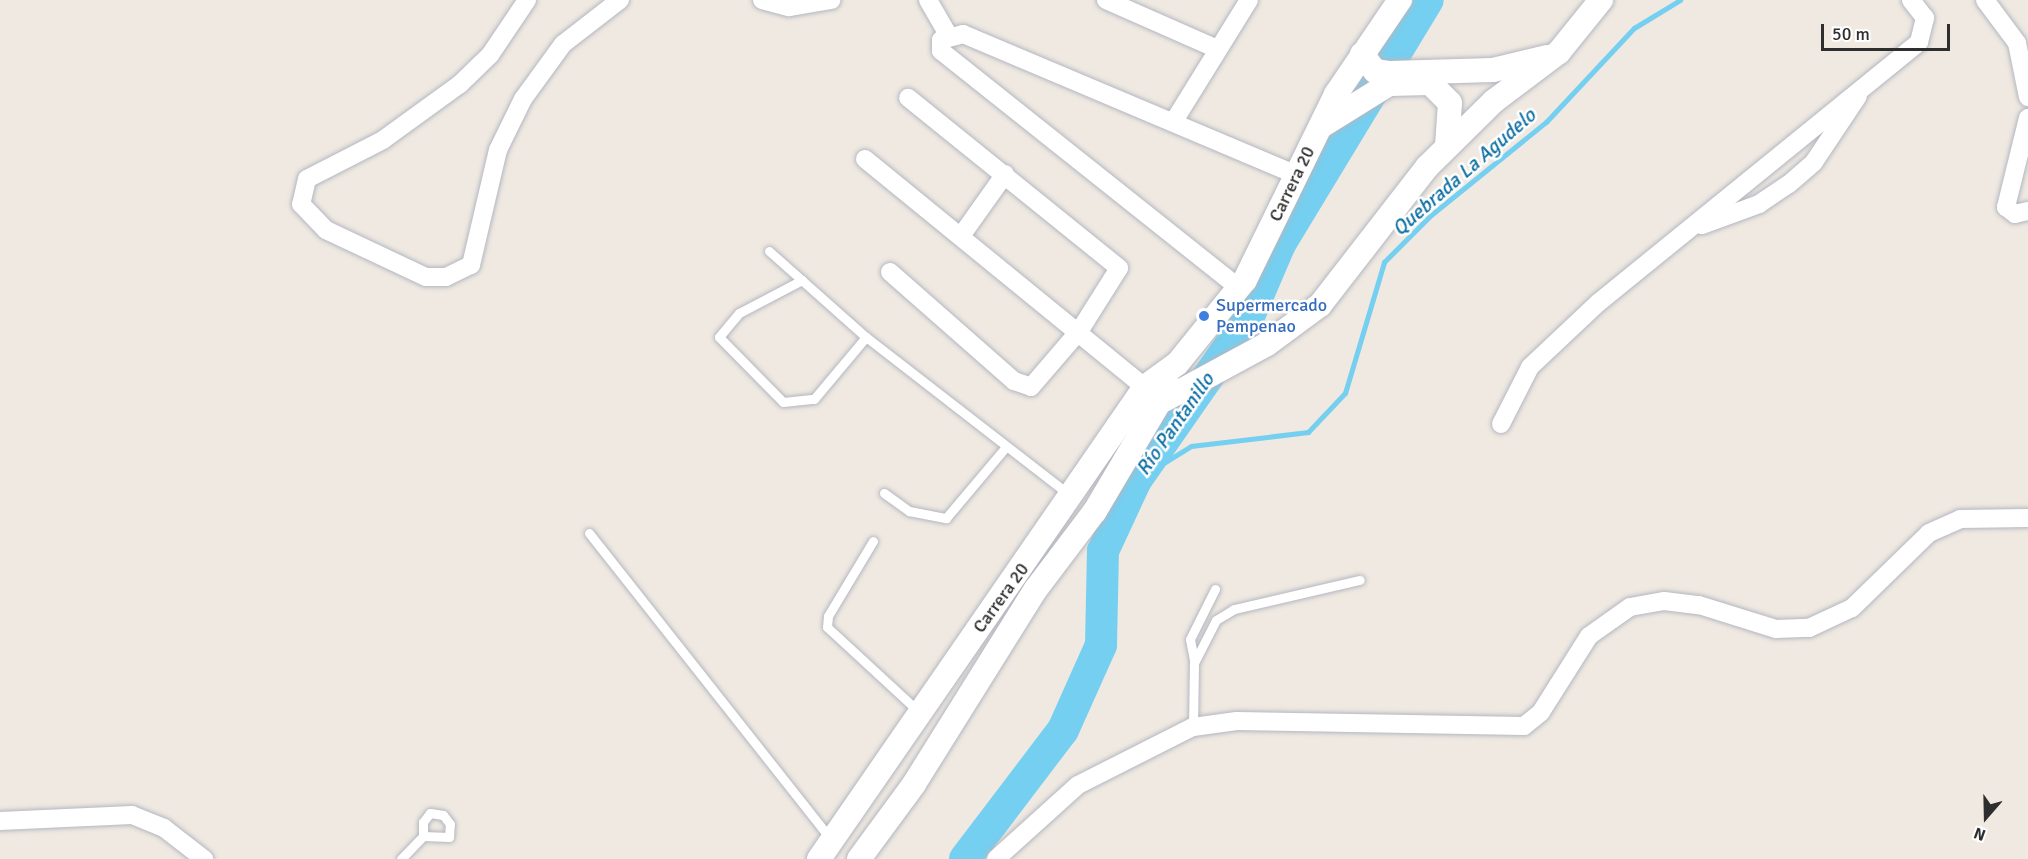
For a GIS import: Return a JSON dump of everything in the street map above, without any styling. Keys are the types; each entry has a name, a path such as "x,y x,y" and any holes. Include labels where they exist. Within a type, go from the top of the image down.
{"main road":[{"name":"Carrera 20","path":"826,850 919,712 1072,496 1154,393 1185,372 1239,288 1319,129 1362,54 1400,0"},
{"path":"1185,372 1231,366 1320,305 1448,146 1494,101 1559,52 1601,0"},
{"path":"1319,129 1379,85 1493,70 1559,52"},
{"path":"1362,54 1375,71 1379,85"},
{"path":"1379,85 1410,81 1444,92 1450,103 1448,146"},
{"name":"Carrera 20","path":"859,859 1154,393"}],"street":[{"path":"527,0 490,55 460,84 383,140 307,179 301,204 326,230 426,277 446,277 471,265 498,150 523,99 562,44 620,0"},
{"path":"762,0 789,7 831,0"},
{"path":"928,0 948,34"},
{"path":"1106,0 1217,49"},
{"path":"1174,121 1249,0"},
{"path":"1501,424 1530,367 1686,232 1861,89 1925,32 1925,18 1911,0"},
{"path":"1985,0 2018,43 2028,97"},
{"path":"948,34 963,34 1174,121 1296,175"},
{"path":"948,34 941,51 1239,288"},
{"path":"1686,232 1759,204 1789,184 1814,162 1861,89"},
{"path":"890,272 1014,381 1031,387 1080,330 1119,268 908,98"},
{"path":"2028,118 2006,207 2015,214 2028,211"},
{"path":"865,159 1080,330 1154,393"},
{"path":"961,236 1005,174"},
{"path":"996,859 1078,785 1193,727 1237,721 1524,726 1541,712 1589,636 1630,607 1664,601 1698,605 1776,628 1809,628 1852,608 1929,533 1960,519 2028,519"},
{"path":"0,821 132,815 164,828 204,859"}],"lane":[{"path":"769,251 866,337 1005,448 1072,496"},
{"path":"802,280 739,314 719,338 783,402 814,399 866,337"},
{"path":"884,493 909,511 946,518 1005,448"},
{"path":"589,533 826,850"},
{"path":"873,541 828,616 827,627 919,712"},
{"path":"1194,663 1206,633 1234,609 1360,580"},
{"path":"1193,727 1194,663 1190,639 1215,589"},
{"path":"401,859 423,836"}],"waterway":[{"name":"Río Pantanillo","path":"965,859 1063,730 1101,645 1103,551 1136,480 1247,321 1280,244 1428,0"},
{"name":"Quebrada La Agudelo","path":"1136,480 1191,446 1308,432 1345,393 1384,262 1431,215 1546,122 1634,28 1680,0"}],"place":[{"name":"Supermercado Pempenao","path":"1204,316"}]}
